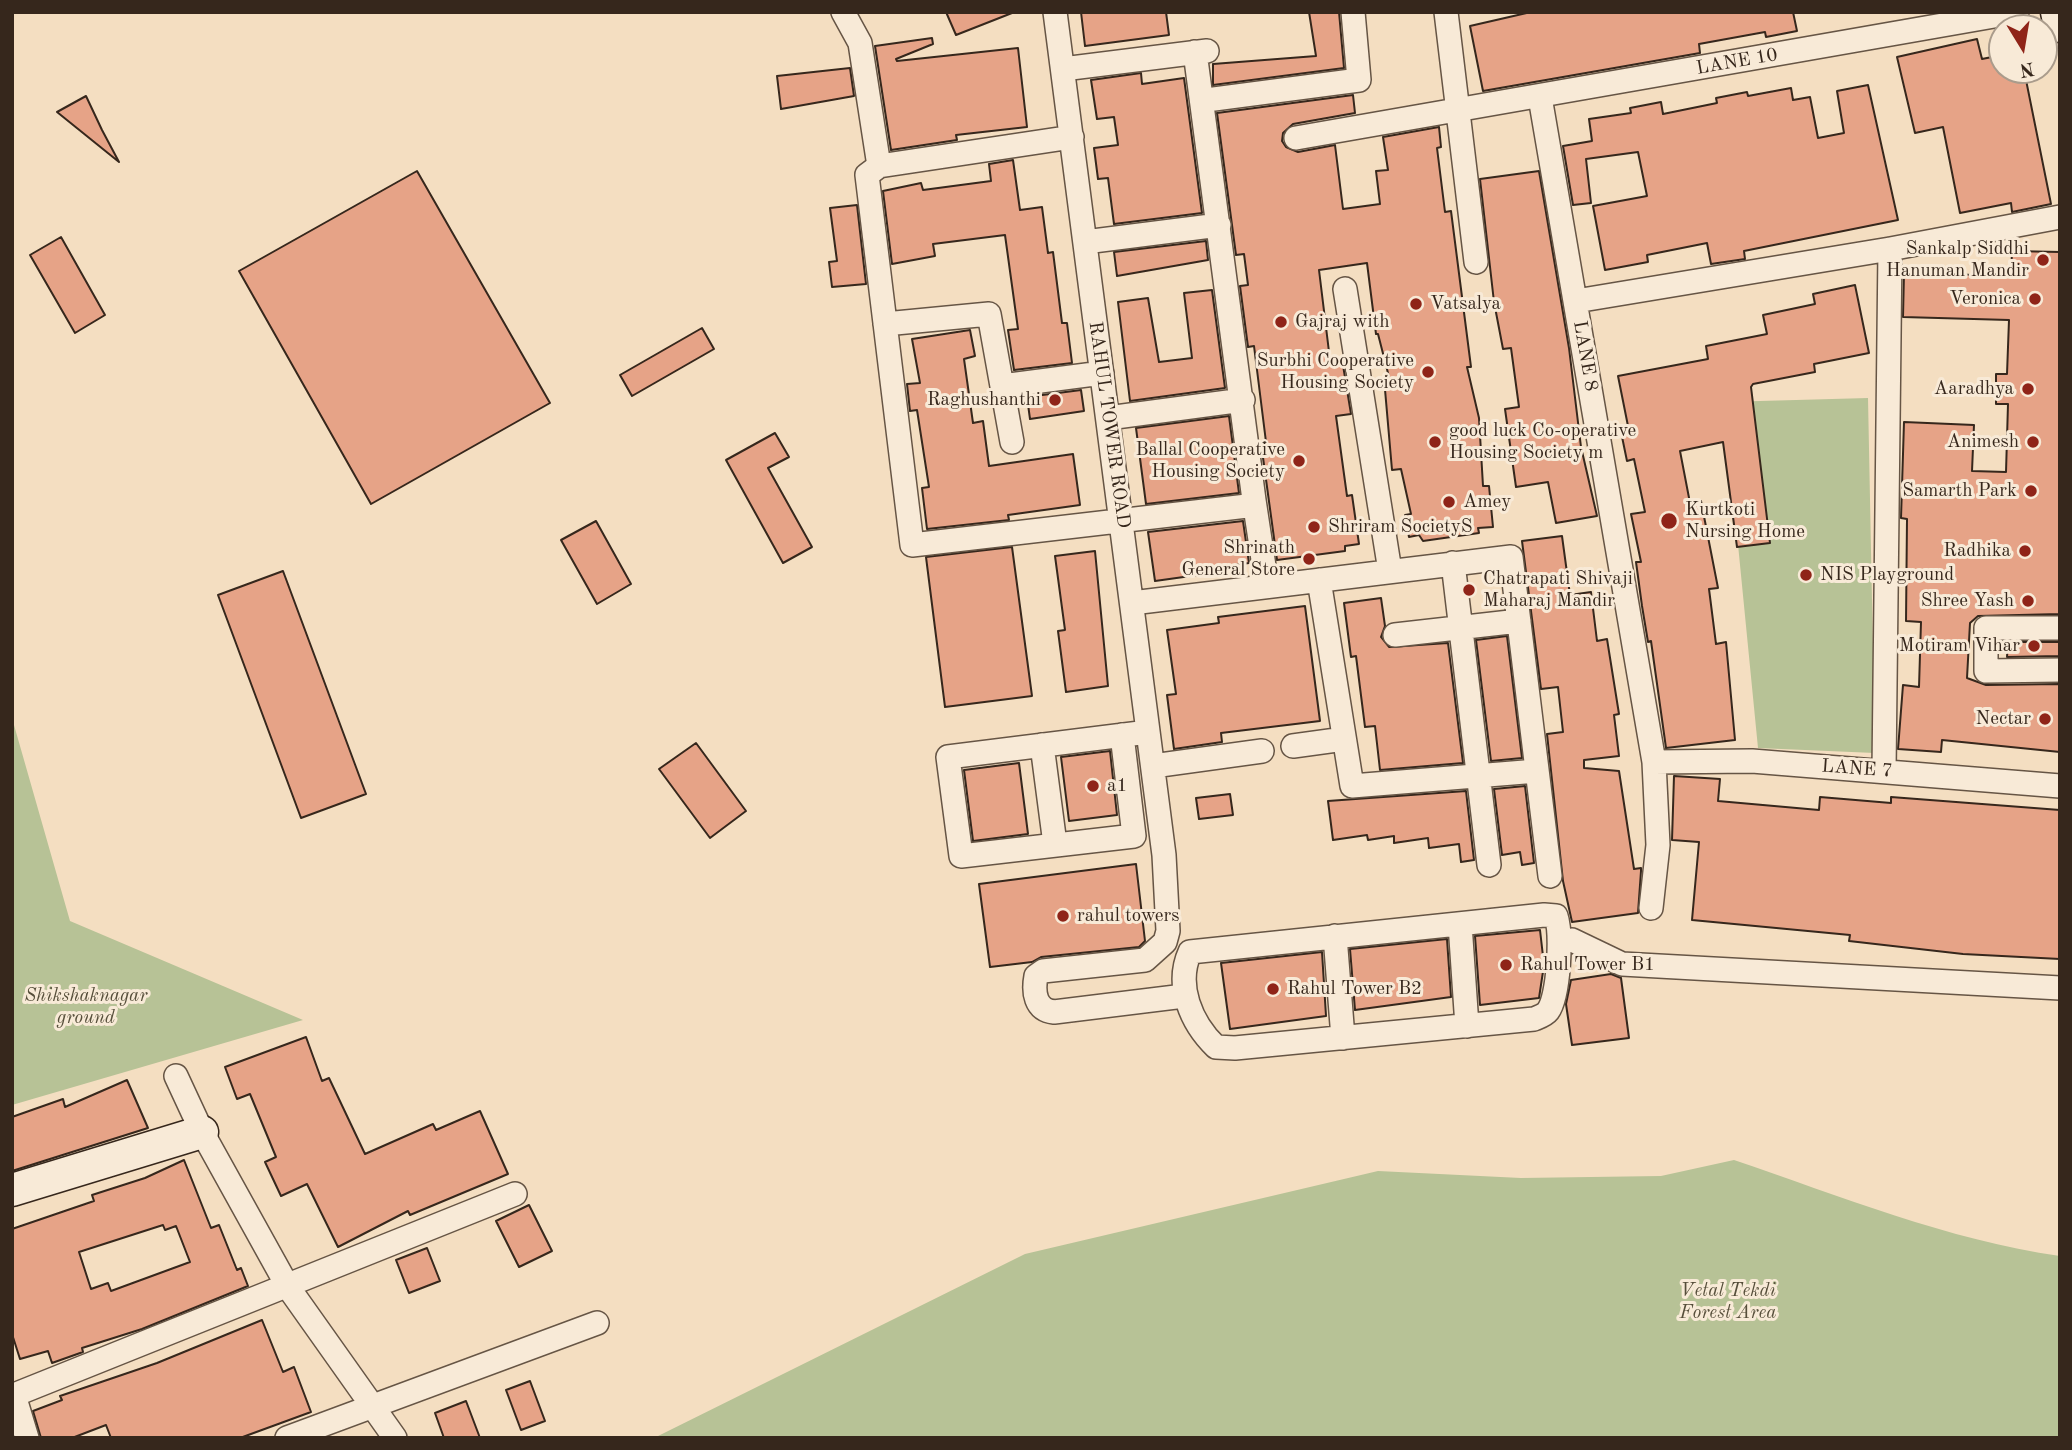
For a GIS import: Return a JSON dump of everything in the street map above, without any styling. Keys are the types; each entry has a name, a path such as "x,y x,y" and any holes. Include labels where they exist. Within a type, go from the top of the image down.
{"street":[{"path":"844,12 860,43 879,166"},
{"name":"RAHUL TOWER ROAD","path":"1055,12 1162,837 1168,931 1165,942 1145,960 1043,971 1037,976 1035,984 1038,1005 1044,1011 1054,1012 1184,996"},
{"path":"1214,99 1359,80 1353,12"},
{"path":"1446,12 1476,262"},
{"name":"LANE 10","path":"1296,138 2017,12"},
{"path":"2057,12 2060,26"},
{"path":"1063,69 1201,52 1219,225 1267,586"},
{"name":"LANE 8","path":"1540,97 1654,762 1658,845 1651,908"},
{"path":"1072,137 879,166 869,171 867,180 912,545 1247,506 1254,500"},
{"path":"1576,301 1890,249 2060,217"},
{"path":"1085,242 1219,225"},
{"path":"1884,771 1890,249"},
{"path":"1345,289 1390,571"},
{"path":"884,324 989,314 1012,442"},
{"path":"1002,386 1102,373"},
{"path":"1108,418 1243,400"},
{"path":"1132,603 1511,557 1550,876"},
{"path":"1453,564 1489,865"},
{"path":"1319,580 1352,786 1537,771"},
{"path":"1395,635 1519,621"},
{"path":"2060,628 1986,628 1986,671 2060,670"},
{"path":"1122,735 1134,836 961,856 948,757 1042,745 1122,735 1148,732"},
{"path":"1293,746 1344,739"},
{"path":"1042,745 1055,844"},
{"path":"1153,766 1262,751"},
{"name":"LANE 7","path":"1654,762 1752,761 2060,786"},
{"path":"1544,915 1556,916 1560,930 1553,1000 1547,1013 1534,1019 1343,1038 1216,1047 1204,1035 1184,996 1185,962 1190,952 1544,915"},
{"path":"1460,924 1468,1026"},
{"path":"1335,936 1343,1038"},
{"path":"1572,940 1622,964 2060,988"},
{"path":"176,1076 202,1132 288,1287 395,1438"},
{"path":"12,1190 202,1132"},
{"path":"27,1438 14,1395 515,1194"},
{"path":"287,1438 597,1323"}],"green space":[{"name":"NIS Playground","path":"1868,398 1875,753 1758,748 1724,402"},
{"name":"Shikshaknagar ground","path":"12,718 70,921 303,1020 12,1105"},
{"name":"Vetal Tekdi Forest Area","path":"1734,1160 1936,1228 2018,1249 2060,1256 2060,1438 654,1438 1025,1254 1378,1171 1521,1178 1661,1176"}],"building":[{"path":"946,12 1011,12 1012,13 956,35"},
{"path":"1081,12 1166,12 1169,35 1085,46"},
{"path":"1309,12 1339,12 1344,68 1213,85 1213,64 1316,56"},
{"path":"1531,12 1793,12 1797,31 1766,37 1765,32 1699,44 1700,53 1483,91 1470,26"},
{"path":"932,38 933,44 896,59 897,61 1018,48 1027,127 956,135 957,140 891,150 875,46"},
{"path":"1977,39 1982,59 1988,58 1988,84 2027,84 2051,204 2012,212 2011,203 1960,213 1943,127 1915,133 1897,57"},
{"path":"850,68 854,96 781,109 777,76"},
{"path":"1141,73 1142,84 1184,78 1202,213 1114,224 1108,178 1098,179 1094,148 1118,145 1114,117 1097,119 1091,80"},
{"path":"1868,85 1898,220 1744,251 1745,259 1711,264 1707,243 1647,255 1648,262 1605,270 1593,206 1647,196 1638,152 1586,159 1591,203 1573,205 1563,146 1592,141 1589,119 1631,113 1630,108 1661,102 1663,114 1717,103 1716,98 1747,92 1748,96 1791,88 1793,100 1810,97 1818,138 1844,133 1837,91"},
{"path":"1353,95 1355,113 1293,124 1283,133 1282,141 1286,147 1298,152 1335,145 1343,209 1380,204 1376,171 1388,170 1383,137 1439,127 1441,147 1437,148 1445,212 1451,211 1471,367 1467,367 1479,418 1483,486 1489,486 1493,527 1478,528 1479,533 1423,541 1419,535 1409,537 1405,515 1411,514 1401,469 1392,470 1384,378 1389,377 1376,334 1367,263 1319,270 1330,360 1342,359 1351,414 1336,416 1347,496 1352,495 1359,544 1345,546 1345,551 1277,560 1261,443 1266,442 1254,346 1248,347 1240,286 1248,285 1244,254 1236,255 1217,113"},
{"path":"86,96 102,130 119,162 57,112"},
{"path":"1013,160 1020,210 1042,207 1048,253 1053,252 1062,323 1067,323 1072,363 1014,370 1008,330 1018,329 1005,235 933,244 935,256 892,264 883,191 921,183 923,190 991,181 989,164"},
{"path":"417,171 550,403 371,504 239,271"},
{"path":"1539,171 1569,348 1581,447 1597,516 1556,523 1548,482 1516,487 1505,409 1519,407 1511,348 1503,349 1494,302 1480,179"},
{"path":"857,205 866,284 832,287 829,262 837,261 830,208"},
{"path":"61,237 105,315 75,333 30,255"},
{"path":"1206,241 1208,260 1117,276 1114,252"},
{"path":"2012,251 2060,252 2060,614 1978,616 1970,623 1967,678 1986,685 2060,684 2060,752 1942,740 1941,752 1898,749 1903,685 1919,687 1921,622 1906,621 1907,519 1901,518 1904,422 1974,425 1972,471 2006,472 2008,404 1996,404 1996,374 2007,374 2009,320 1903,317 1904,273 2011,276"},
{"path":"1855,285 1869,353 1814,364 1815,372 1753,384 1751,387 1770,543 1737,547 1723,442 1680,451 1690,503 1701,501 1718,588 1709,589 1716,644 1726,642 1735,740 1666,748 1651,641 1648,642 1636,562 1641,562 1631,514 1645,512 1634,459 1627,461 1620,427 1628,426 1618,376 1708,359 1706,346 1767,334 1763,315 1815,304 1813,294"},
{"path":"1212,290 1225,388 1130,401 1118,302 1148,298 1159,362 1192,358 1184,293"},
{"path":"702,328 714,349 632,396 620,375"},
{"path":"970,330 975,356 964,359 973,423 983,421 989,466 1073,454 1080,505 1008,515 1009,520 927,529 922,488 929,487 917,410 910,411 907,384 920,383 912,339"},
{"name":"Raghushanthi","path":"1081,390 1084,411 1030,419 1027,397"},
{"path":"1229,416 1239,493 1146,504 1136,428"},
{"path":"775,433 789,457 768,468 812,547 783,563 726,460"},
{"path":"596,521 631,584 597,604 561,540"},
{"path":"1243,521 1249,563 1197,570 1198,575 1155,581 1148,532"},
{"path":"1562,536 1570,595 1591,592 1597,641 1607,639 1619,714 1614,715 1619,756 1584,760 1584,768 1619,771 1634,869 1641,868 1638,913 1572,922 1563,881 1547,734 1563,732 1558,687 1541,689 1522,541"},
{"path":"1012,547 1032,696 945,707 926,557"},
{"path":"1095,551 1108,686 1066,692 1058,631 1065,630 1055,556"},
{"path":"283,571 366,794 301,818 218,595"},
{"path":"1381,598 1385,626 1381,637 1389,647 1448,643 1463,763 1380,770 1375,726 1365,727 1356,656 1351,657 1344,603"},
{"path":"1305,606 1320,721 1221,733 1222,742 1174,749 1167,695 1176,694 1167,630 1219,623 1218,617"},
{"path":"1507,636 1522,758 1491,761 1476,640"},
{"name":"Motiram Vihar","path":"2008,642 2060,642 2060,656 2007,657"},
{"path":"696,743 746,811 710,838 659,769"},
{"name":"a1","path":"1110,751 1117,815 1069,821 1061,757"},
{"path":"1019,763 1028,834 973,841 964,770"},
{"path":"1674,776 1720,779 1718,801 1819,810 1820,797 1891,803 1891,797 2060,810 2060,959 1963,954 1849,941 1850,935 1692,920 1699,842 1672,840"},
{"path":"1525,786 1534,863 1522,865 1520,852 1502,855 1494,789"},
{"path":"1466,791 1474,860 1461,862 1459,844 1429,848 1428,838 1394,843 1394,836 1368,840 1367,835 1333,840 1328,801"},
{"path":"1230,794 1233,815 1199,819 1196,798"},
{"name":"rahul towers","path":"1136,864 1145,941 1139,947 1041,957 1032,962 990,967 979,884"},
{"name":"Rahul Tower B1","path":"1540,930 1544,965 1539,998 1480,1005 1475,936"},
{"path":"1447,939 1451,997 1355,1010 1350,949"},
{"name":"Rahul Tower B2","path":"1322,952 1326,1016 1230,1029 1221,963"},
{"path":"1611,974 1621,978 1629,1038 1572,1045 1566,1004 1571,980"},
{"path":"306,1037 322,1081 329,1078 365,1154 433,1124 436,1130 480,1111 508,1174 410,1215 408,1211 338,1247 307,1184 281,1196 265,1162 276,1157 250,1094 237,1099 225,1067"},
{"path":"127,1080 148,1128 12,1171 12,1117 63,1099 65,1107"},
{"path":"184,1160 211,1228 219,1225 237,1270 241,1268 248,1286 142,1329 82,1348 83,1352 52,1363 48,1351 20,1359 12,1334 12,1229 94,1201 92,1195 145,1178","holes":["163,1225 165,1230 176,1226 190,1262 111,1291 108,1283 91,1289 79,1252"]},
{"path":"529,1205 552,1251 519,1267 496,1221"},
{"path":"427,1248 440,1281 409,1293 396,1260"},
{"path":"262,1320 283,1372 294,1367 311,1412 240,1438 111,1438 106,1425 72,1438 41,1438 33,1411 62,1400 60,1396 157,1363"},
{"path":"530,1381 545,1421 521,1430 506,1390"},
{"path":"466,1401 480,1438 444,1438 435,1413"}],"place":[{"name":"Sankalp Siddhi Hanuman Mandir","path":"2043,260"},
{"name":"Veronica","path":"2035,299"},
{"name":"Vatsalya","path":"1416,304"},
{"name":"Gajraj with","path":"1281,322"},
{"name":"Surbhi Cooperative Housing Society","path":"1428,372"},
{"name":"Aaradhya","path":"2028,389"},
{"name":"Raghushanthi","path":"1055,400"},
{"name":"good luck Co-operative Housing Society m","path":"1435,442"},
{"name":"Animesh","path":"2033,442"},
{"name":"Ballal Cooperative Housing Society","path":"1299,461"},
{"name":"Samarth Park","path":"2031,491"},
{"name":"Amey","path":"1449,502"},
{"name":"Kurtkoti Nursing Home","path":"1669,521"},
{"name":"Shriram SocietyS","path":"1314,527"},
{"name":"Radhika","path":"2025,551"},
{"name":"Shrinath General Store","path":"1309,559"},
{"name":"NIS Playground","path":"1806,575"},
{"name":"Chatrapati Shivaji Maharaj Mandir","path":"1469,590"},
{"name":"Shree Yash","path":"2028,601"},
{"name":"Motiram Vihar","path":"2034,646"},
{"name":"Nectar","path":"2045,719"},
{"name":"a1","path":"1093,786"},
{"name":"rahul towers","path":"1063,916"},
{"name":"Rahul Tower B1","path":"1506,965"},
{"name":"Rahul Tower B2","path":"1273,989"}]}
